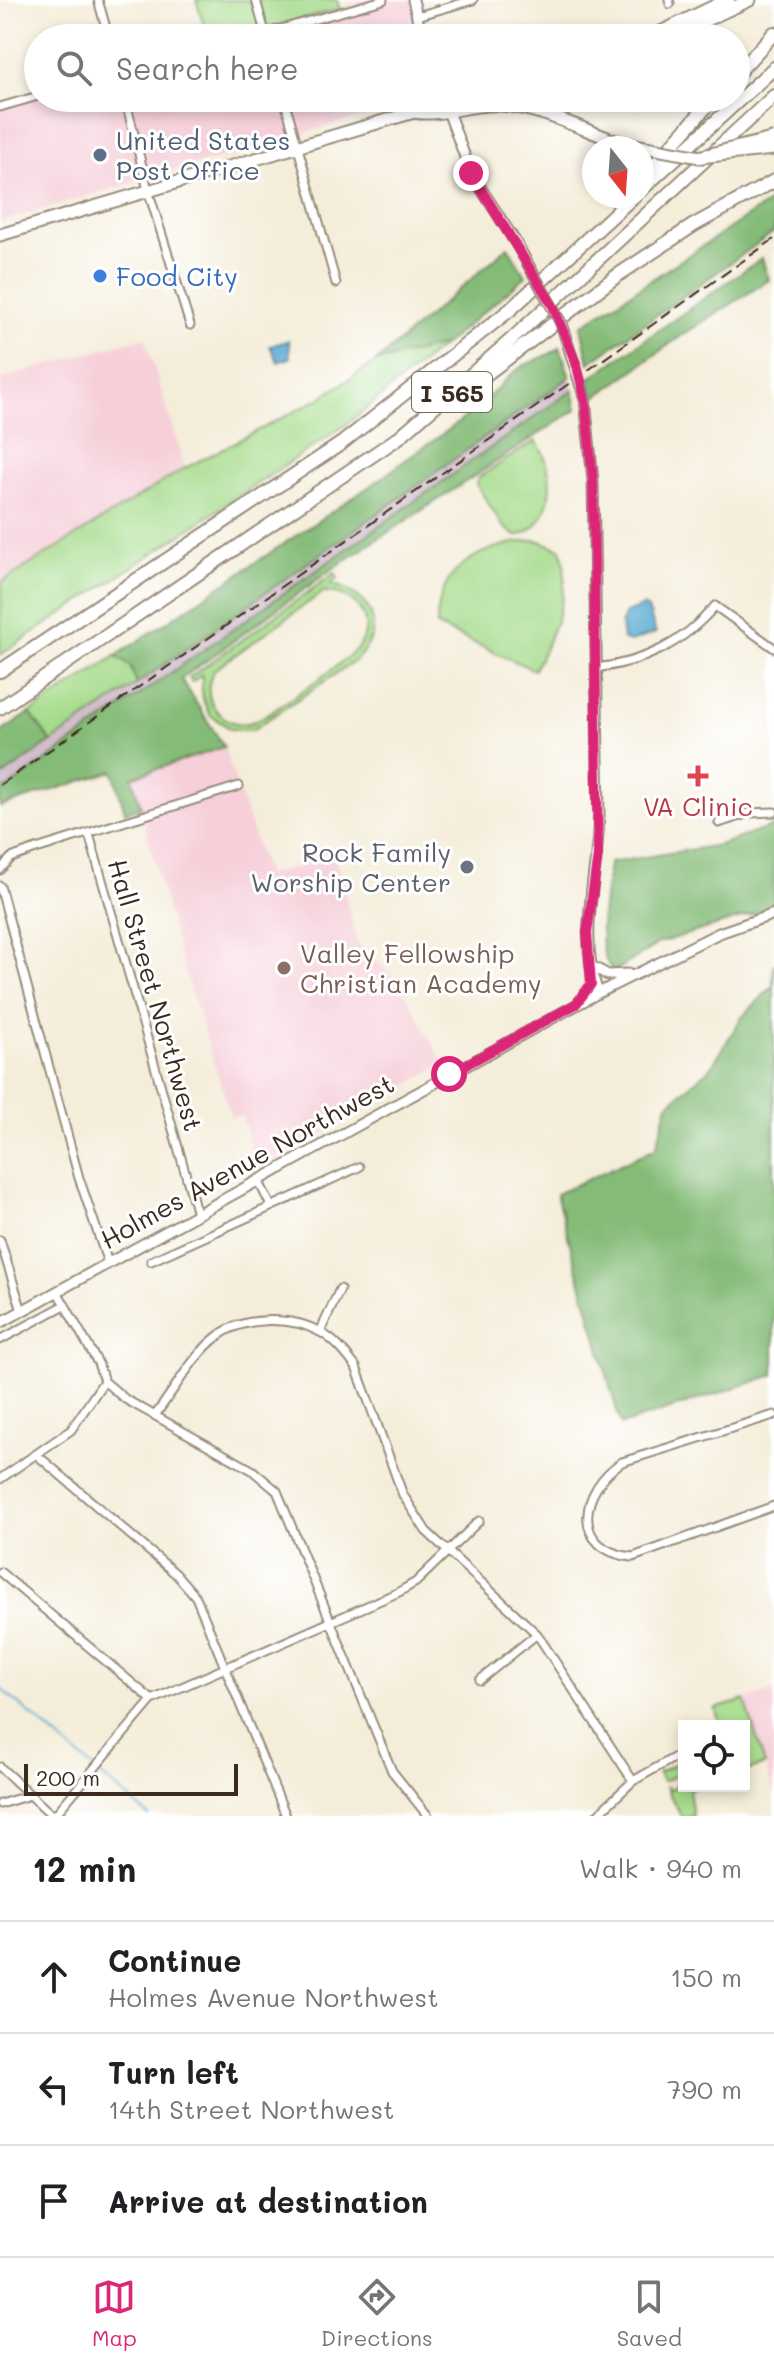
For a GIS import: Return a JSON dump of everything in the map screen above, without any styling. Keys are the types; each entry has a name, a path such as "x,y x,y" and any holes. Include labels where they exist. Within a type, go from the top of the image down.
{"highway":[{"path":"678,24 728,0"},
{"path":"750,60 774,33"},
{"path":"750,90 774,68"},
{"name":"I 565","path":"0,708 398,438 511,340 774,96"},
{"path":"654,165 701,112"},
{"path":"654,178 726,112"},
{"path":"700,157 774,139"},
{"path":"398,438 618,275 694,225 774,181"},
{"name":"I 565","path":"0,671 342,443 511,309 621,208"}],"main road":[{"path":"413,0 419,24"},
{"path":"697,24 750,0"},
{"path":"0,235 414,112 438,112"},
{"path":"449,112 471,173 515,241 561,323 585,399 593,481 598,855 587,933 598,993"},
{"path":"534,112 618,142 700,157 774,149"},
{"name":"Holmes Avenue Northwest","path":"0,1323 576,1004 719,933 774,914"},
{"path":"592,969 608,975 636,973"},
{"path":"576,1004 587,993 592,969"}],"street":[{"path":"98,0 105,24"},
{"path":"256,0 263,24"},
{"path":"305,24 383,0"},
{"path":"417,16 473,0"},
{"path":"0,107 24,100"},
{"path":"128,112 148,190 190,325"},
{"path":"288,112 336,283"},
{"path":"596,668 627,664 652,656 698,625 715,606 774,648"},
{"path":"0,870 11,858 239,786"},
{"path":"719,823 749,813 774,812"},
{"name":"Hall Street Northwest","path":"89,834 197,1214"},
{"path":"0,886 3,917 94,1231 108,1263"},
{"path":"151,1261 359,1167"},
{"path":"258,1180 271,1206"},
{"path":"0,1240 22,1311"},
{"path":"320,1332 340,1289"},
{"path":"58,1293 98,1363 104,1381 125,1399 252,1470 277,1491 392,1771 428,1816"},
{"path":"0,1340 65,1305"},
{"path":"156,1414 204,1349 220,1334 246,1323 268,1320 320,1332 342,1349 356,1367 403,1495 426,1531 537,1634 633,1781"},
{"path":"0,1479 71,1430 104,1381"},
{"path":"774,1415 622,1462 603,1474 594,1491 589,1513 590,1532 598,1548 614,1555 633,1557 774,1506"},
{"path":"37,1455 176,1574 196,1597 286,1816"},
{"path":"0,1767 53,1816 152,1700 416,1582 479,1521"},
{"path":"0,1572 152,1700"},
{"path":"480,1680 537,1634"},
{"path":"596,1816 633,1781 678,1755"},
{"path":"0,1804 30,1795"}],"shaded area":[{"path":"357,0 422,0 428,24 286,24 357,3"},
{"path":"24,96 24,112 376,112 0,222 0,103"},
{"path":"145,337 185,468 0,583 0,379"},
{"path":"570,377 573,390 0,793 0,778"},
{"name":"Valley Fellowship Christian Academy","path":"224,747 267,875 335,856 358,944 399,983 444,1064 257,1171 242,1116 231,1116 179,954 132,777"},
{"path":"774,1690 774,1794 745,1700"}],"green space":[{"path":"196,0 337,0 340,9 286,24 204,24"},
{"path":"774,199 774,232 589,363 581,326"},
{"path":"508,247 526,276 444,345 376,362"},
{"path":"762,258 769,280 681,336 593,399 589,379"},
{"path":"444,345 347,424 0,655 2,582 185,468 319,399 376,362"},
{"path":"560,347 570,377 137,684 130,666 116,656 382,478 472,412 517,370"},
{"path":"573,390 577,409 332,569 181,679 224,747 132,777 141,807 125,812 113,771 0,807 0,793"},
{"path":"535,441 547,465 549,495 539,521 529,531 516,536 503,526 476,484 478,478"},
{"path":"537,540 561,549 565,580 554,626 534,670 437,626 445,588 454,573 466,562 498,547"},
{"path":"335,573 338,578 331,584 357,596 371,615 371,637 355,661 252,730 231,729 210,715 202,698 202,675 192,682 189,678","holes":["323,592 352,601 359,608 365,625 360,645 325,675 257,720 239,723 219,714 209,695 214,670"]},
{"path":"116,656 130,666 137,684 51,742 30,713"},
{"path":"30,713 51,742 0,778 0,733"},
{"path":"774,826 774,908 659,943 614,972 607,962 601,935 609,863 719,845"},
{"path":"774,963 774,1375 621,1425 556,1194 656,1148 668,1104 710,1069 742,1017 773,986"},
{"path":"745,1700 765,1765 750,1770 750,1720 719,1720 715,1709"},
{"path":"678,1762 678,1777 677,1775 663,1782 658,1773"},
{"path":"665,1786 670,1790 678,1786 678,1792 689,1792 693,1816 681,1816"}],"water":[{"path":"289,340 290,358 278,362 270,346"},
{"path":"643,606 648,609 656,633 631,642 623,640 621,624 626,613"}],"waterway":[{"path":"0,1688 149,1816"}],"railway":[{"path":"0,785 774,239"}],"place":[{"name":"United States Post Office","path":"100,155"},
{"name":"Food City","path":"100,276"},
{"name":"VA Clinic","path":"698,776"},
{"name":"Rock Family Worship Center","path":"467,867"},
{"name":"Valley Fellowship Christian Academy","path":"284,968"}],"route":[{"path":"449,1074 576,1004 587,993 592,973 587,933 598,855 599,815 593,481 585,399 577,366 553,306 471,173"}]}
